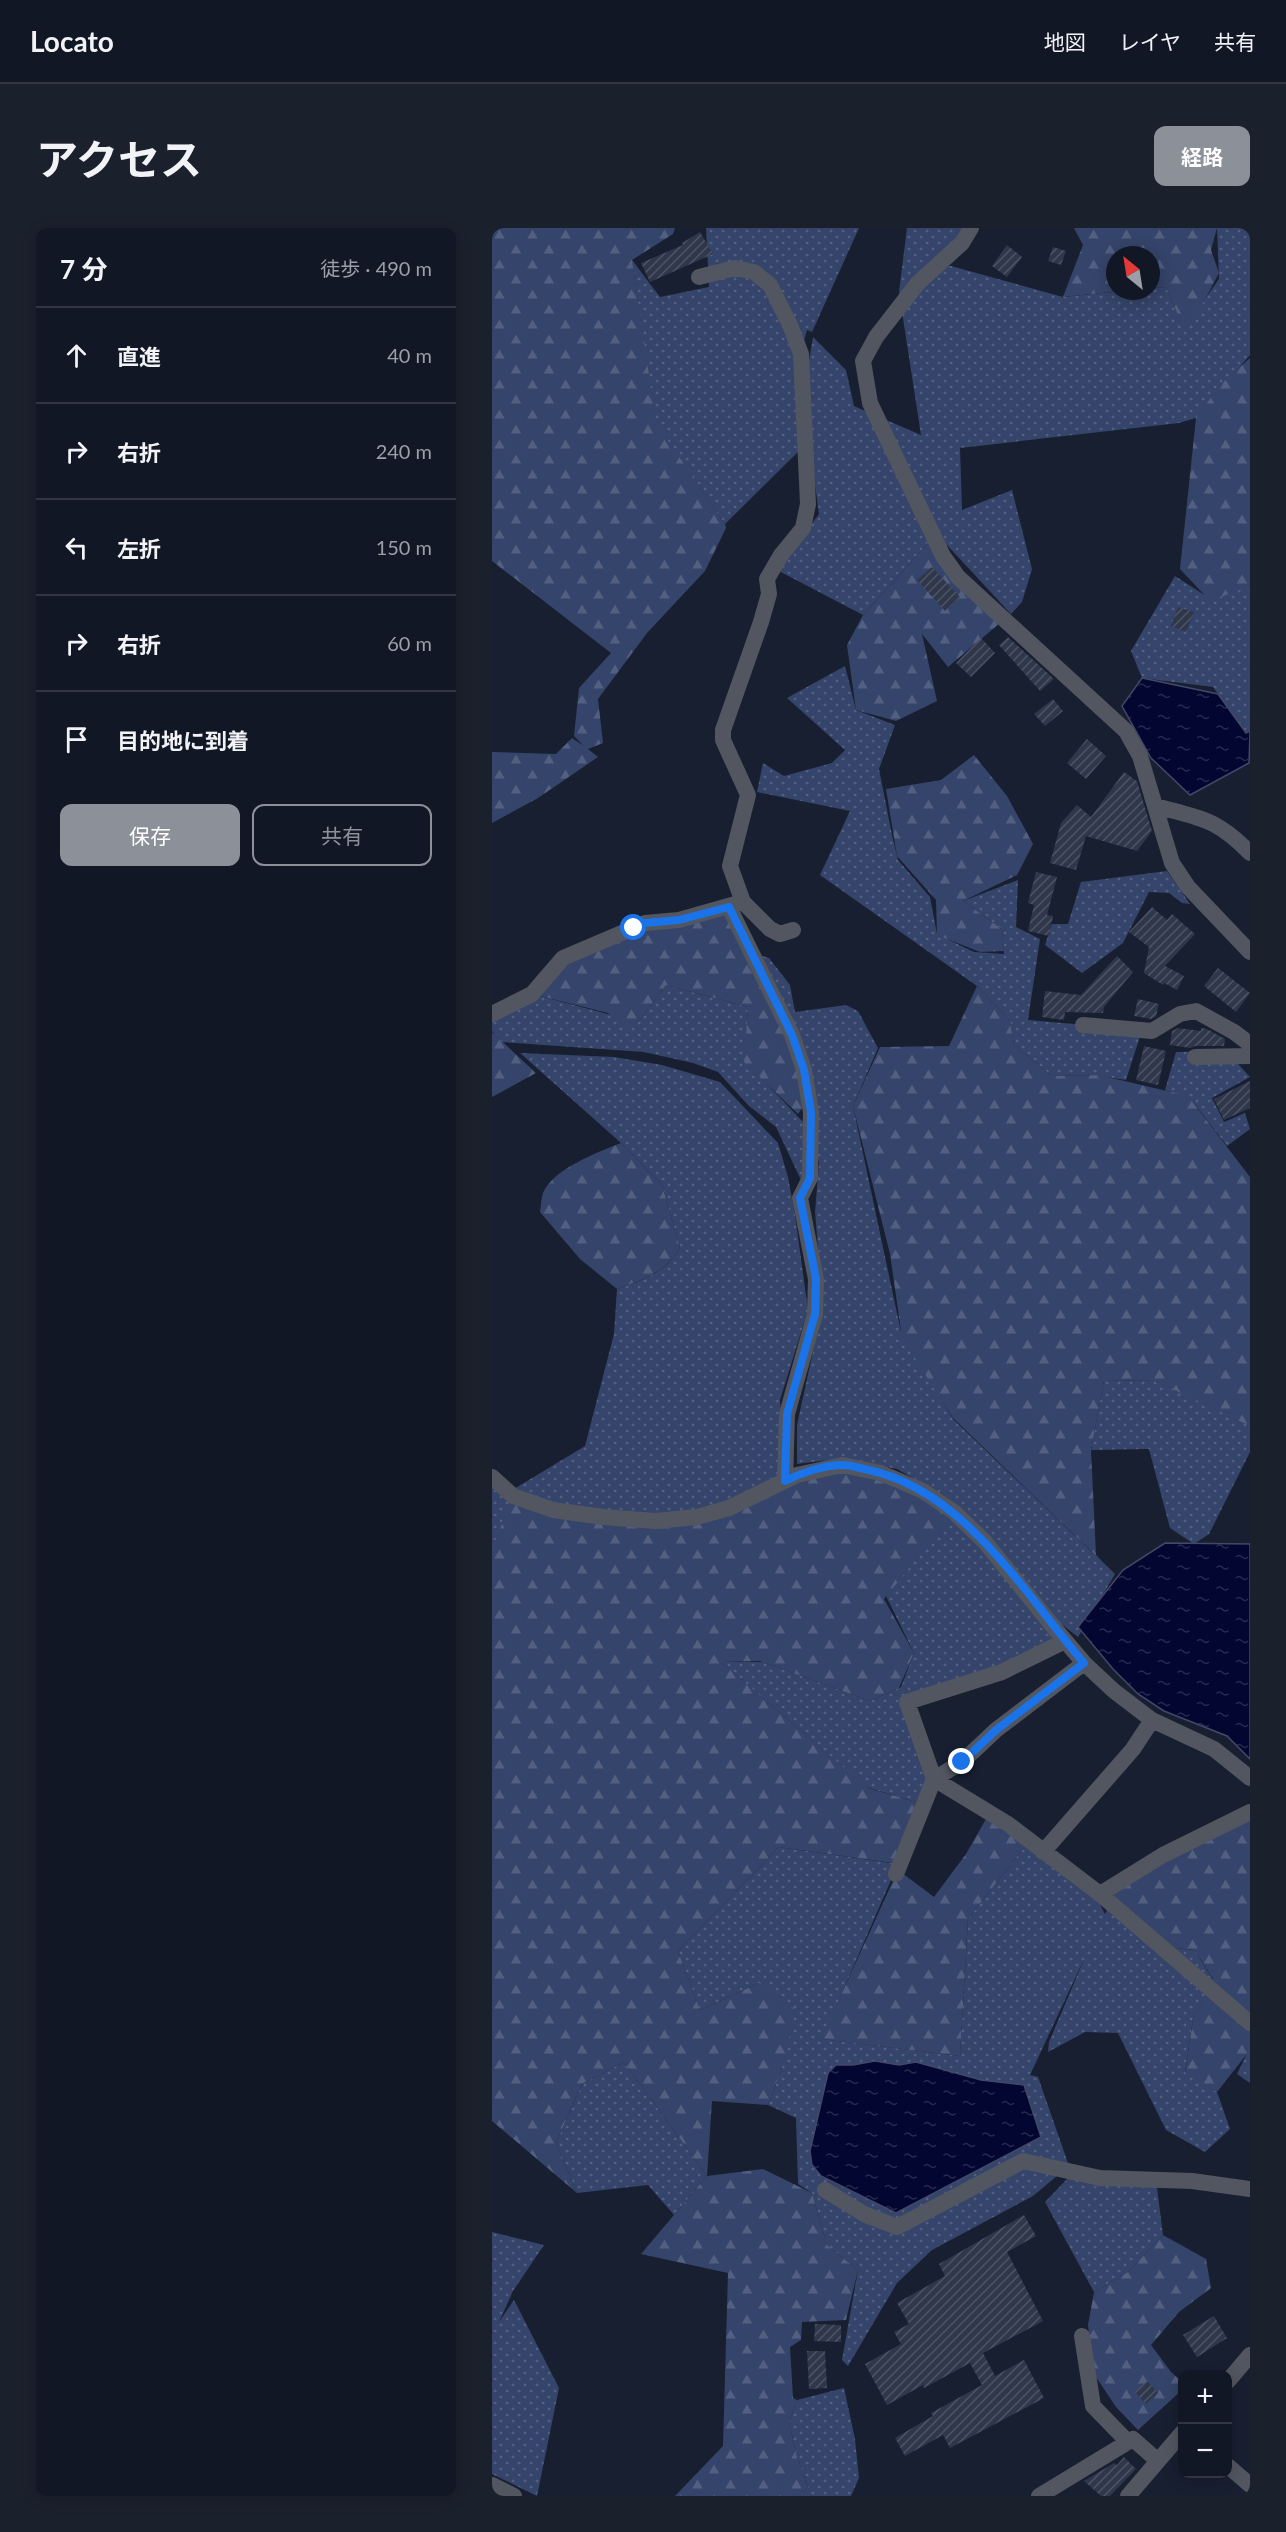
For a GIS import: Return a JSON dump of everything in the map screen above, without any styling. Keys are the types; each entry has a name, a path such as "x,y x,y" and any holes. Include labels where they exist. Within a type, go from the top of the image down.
{"street":[{"path":"971,228 962,243 918,283 870,346 863,361 870,403 943,556 958,577 1126,731 1140,756 1172,863 1188,887 1250,952"},
{"path":"699,277 735,268 754,272 770,285 801,354 808,504 803,528 767,579 769,594 761,622 723,730 723,740 748,795 730,866 736,904 792,1035 804,1070 811,1112 810,1178 800,1198 816,1279 815,1314 787,1414 785,1481"},
{"path":"1155,806 1211,821 1233,835 1250,854"},
{"path":"736,904 780,934 793,930"},
{"path":"492,1014 532,994 563,957 645,923 679,920 736,904"},
{"path":"1083,1025 1152,1031 1180,1014 1196,1011 1234,1032 1250,1044"},
{"path":"1196,1057 1250,1056"},
{"path":"492,1477 513,1496 553,1510 656,1521 697,1517 729,1508 797,1475 843,1465 881,1473 923,1491 954,1512 985,1542 1084,1663 1114,1691 1152,1720 1214,1749 1250,1778"},
{"path":"1065,1641 1002,1672 907,1702 934,1779 1008,1824 1100,1894 1250,2023"},
{"path":"896,1874 934,1779 962,1762 996,1730 1084,1663"},
{"path":"1043,1852 1133,1749 1152,1720"},
{"path":"1100,1894 1163,1855 1250,1812"},
{"path":"825,2190 864,2214 897,2227 1023,2161 1100,2178 1192,2181 1250,2189"},
{"path":"1082,2336 1093,2406 1128,2442"},
{"path":"1232,2375 1250,2355"},
{"path":"1128,2496 1178,2438"},
{"path":"1039,2496 1133,2439 1158,2461"},
{"path":"1232,2470 1250,2485"},
{"path":"492,2485 514,2496"}],"green space":[{"path":"492,228 675,228 673,234 632,260 656,423 726,528 705,571 647,633 598,699 603,743 588,749 598,757 538,798 492,823 492,752 556,754 572,738 584,746 574,736 579,688 611,653 492,561"},
{"path":"706,228 859,228 812,332 807,330 795,373 802,448 725,524 655,423 632,260 660,297 709,287"},
{"path":"907,228 962,228 940,263 1063,297 1106,293 1106,300 1160,300 1160,287 1166,287 1184,328 1219,279 1217,228 1250,228 1250,355 1196,418 1179,423 960,448 962,510 1012,490 1032,569 1022,602 1011,614 947,545 928,543 863,615 777,570 819,514 803,397 813,337 846,370 854,406 921,435 899,292"},
{"path":"1074,228 1217,228 1211,250 1219,273 1203,303 1184,329 1166,287 1160,287 1160,246 1106,246 1106,292 1063,297 1083,245"},
{"path":"1250,358 1250,586 1210,601 1180,569 1196,418 1221,384"},
{"path":"928,543 1000,623 948,667 922,634 937,701 896,721 856,710 847,645 863,615"},
{"path":"1175,576 1206,596 1250,586 1250,731 1246,733 1213,687 1142,678 1131,651"},
{"path":"845,666 856,710 895,725 879,769 892,835 898,860 930,897 937,934 974,952 1004,954 1002,929 963,901 1018,880 1016,927 1040,939 1028,1020 1142,1030 1126,1080 1095,1075 1052,1076 1014,1045 1010,1021 977,986 820,875 850,811 757,792 763,763 784,776 832,763 845,750 787,698"},
{"path":"974,755 1007,796 1033,844 1017,875 963,901 1002,929 1004,951 980,952 937,935 936,900 897,856 886,789 941,780"},
{"path":"1167,871 1190,904 1182,903 1169,893 1149,892 1123,943 1082,973 1045,945 1052,924 1068,924 1081,882"},
{"path":"729,907 788,1027 809,1099 798,1114 744,1062 748,1007 666,985 638,1022 625,1030 608,1013 532,994 563,958 635,928"},
{"path":"750,952 769,958 790,985 795,1012 846,1005 858,1011 878,1048 853,1106 901,1332 953,1419 1115,1574 1078,1637 1033,1602 1058,1640 991,1673 899,1700 928,1777 916,1802 866,1787 721,1662 763,1662 870,1701 901,1687 914,1653 886,1596 951,1515 948,1498 897,1469 843,1458 797,1464 797,1425 823,1305 815,1212 819,1163 811,1112"},
{"path":"666,985 748,1007 745,1061 805,1124 805,1173 801,1180 776,1127 749,1106 718,1072 693,1063 644,1052 502,1042 492,1031 492,1015 532,994 638,1022"},
{"path":"977,986 1010,1021 1014,1045 1052,1076 1099,1075 1188,1096 1250,1177 1250,1426 1156,1381 1104,1380 1091,1450 1096,1555 1115,1574 953,1418 902,1338 890,1254 853,1106 880,1047 949,1046"},
{"path":"492,1032 536,1073 492,1097"},
{"path":"1226,1051 1250,1077 1212,1098 1224,1122 1245,1113 1250,1129 1227,1146 1193,1102 1165,1090 1176,1052"},
{"path":"520,1053 614,1057 662,1065 720,1082 778,1143 788,1177 795,1215 808,1310 780,1400 785,1481 680,1518 562,1512 513,1496 492,1559 492,1476 509,1492 585,1446 614,1334 617,1289 661,1269 680,1248 662,1185 621,1143"},
{"path":"621,1143 662,1185 680,1248 661,1269 617,1289 580,1259 540,1212 543,1193 556,1176 577,1162"},
{"path":"1104,1380 1156,1381 1250,1422 1250,1452 1209,1534 1194,1544 1170,1528 1149,1449 1091,1450"},
{"path":"842,1465 954,1512 884,1599 914,1653 899,1688 870,1701 760,1661 721,1662 868,1788 916,1802 900,1864 779,1847 678,1951 700,2010 759,1983 796,2010 782,2068 768,2105 712,2101 707,2176 624,2062 582,2084 556,2143 577,2193 492,2121 492,1549 513,1496 617,1525 697,1517"},
{"path":"1250,1818 1250,2050 1217,2092 1185,2073 1193,2019 1213,1979 1195,1950 1155,1946 1128,1921 1107,1911 1100,1894"},
{"path":"986,1819 1026,1845 968,1919 960,2056 821,2039 898,1870 934,1897 966,1854"},
{"path":"1026,1845 1096,1897 1105,1914 1107,1911 1154,1946 1195,1950 1213,1980 1193,2019 1185,2072 1217,2092 1230,2129 1205,2152 1166,2130 1118,2033 1085,2032 1048,2052 1049,2042 1085,1957 1030,2075 1038,2077 1069,2166 1033,2196 932,2250 897,2283 848,2366 842,2360 858,2270 827,2245 812,2193 798,2184 796,2118 768,2105 782,2068 759,1983 700,2010 678,1951 779,1847 898,1864 822,2039 960,2056 968,1919"},
{"path":"1250,2050 1250,2083 1237,2074"},
{"path":"624,2062 707,2176 674,2215 648,2185 577,2193 556,2143 582,2084"},
{"path":"763,2169 812,2193 827,2245 858,2270 846,2320 802,2322 801,2340 790,2347 793,2398 797,2400 789,2422 797,2457 808,2487 799,2496 675,2496 723,2446 728,2273 641,2254 707,2176"},
{"path":"1067,2179 1156,2180 1163,2235 1128,2272 1094,2292 1045,2202"},
{"path":"492,2232 544,2245 513,2291 499,2322 514,2300 559,2388 537,2496 492,2474"},
{"path":"1163,2235 1206,2259 1211,2288 1179,2312 1151,2345 1178,2378 1178,2394 1138,2430 1116,2407 1094,2374 1088,2325 1094,2292 1128,2272"},
{"path":"844,2388 855,2439 859,2478 851,2496 799,2496 808,2487 797,2457 789,2422 797,2400"}],"water":[{"path":"1142,678 1218,694 1246,733 1250,731 1249,763 1190,795 1151,758 1122,706"},
{"path":"1165,1543 1250,1544 1250,1759 1227,1736 1164,1711 1138,1694 1113,1669 1078,1627 1123,1570"},
{"path":"875,2061 899,2065 916,2062 981,2080 1024,2085 1041,2137 896,2213 821,2176 812,2165 810,2151 828,2073 836,2065"}],"building":[{"path":"700,232 713,254 650,282 641,263 683,245 682,243"},
{"path":"1007,245 1022,257 1007,277 992,266"},
{"path":"1053,247 1066,251 1061,265 1048,261"},
{"path":"932,567 960,597 945,611 917,580"},
{"path":"1178,607 1194,612 1186,632 1171,626"},
{"path":"1008,637 1054,679 1040,691 999,645"},
{"path":"981,638 995,653 971,677 956,663"},
{"path":"1053,699 1063,711 1045,726 1034,714"},
{"path":"1087,739 1106,756 1086,779 1067,763"},
{"path":"1124,772 1137,781 1152,831 1137,851 1086,836 1076,870 1050,863 1061,823 1077,805 1091,817"},
{"path":"1036,872 1057,877 1047,915 1053,916 1049,936 1028,931 1034,905 1028,903"},
{"path":"1152,907 1167,920 1172,914 1195,934 1165,966 1184,976 1177,990 1164,983 1163,985 1144,973 1149,947 1129,932"},
{"path":"1117,956 1133,972 1104,1007 1103,1013 1065,1012 1064,1020 1042,1017 1045,991 1081,995"},
{"path":"1218,968 1250,993 1236,1012 1204,986"},
{"path":"1138,999 1159,1004 1156,1016 1151,1019 1134,1016"},
{"path":"1178,1028 1201,1031 1201,1028 1207,1029 1225,1039 1224,1046 1190,1048 1170,1045 1172,1031"},
{"path":"1144,1046 1166,1051 1158,1085 1136,1080"},
{"path":"1250,1081 1250,1108 1224,1120 1214,1099"},
{"path":"1024,2215 1036,2236 1007,2252 1043,2321 983,2353 995,2376 1024,2360 1044,2398 950,2448 943,2435 905,2456 895,2438 933,2416 931,2413 982,2385 970,2363 887,2405 865,2364 901,2344 894,2332 909,2324 897,2303 945,2276 939,2264"},
{"path":"1214,2316 1227,2338 1197,2357 1183,2335"},
{"path":"815,2324 841,2325 841,2342 814,2341"},
{"path":"807,2351 825,2351 827,2388 809,2389"},
{"path":"1147,2381 1158,2393 1146,2404 1135,2392"},
{"path":"1124,2457 1136,2469 1110,2496 1101,2496 1084,2481 1114,2463 1117,2465"}],"route":[{"path":"634,928 645,923 679,920 729,907 792,1035 804,1070 811,1112 810,1178 800,1198 816,1279 815,1314 787,1414 785,1481 797,1475 843,1465 881,1473 923,1491 954,1512 985,1542 1084,1663 996,1730 962,1762"}]}
